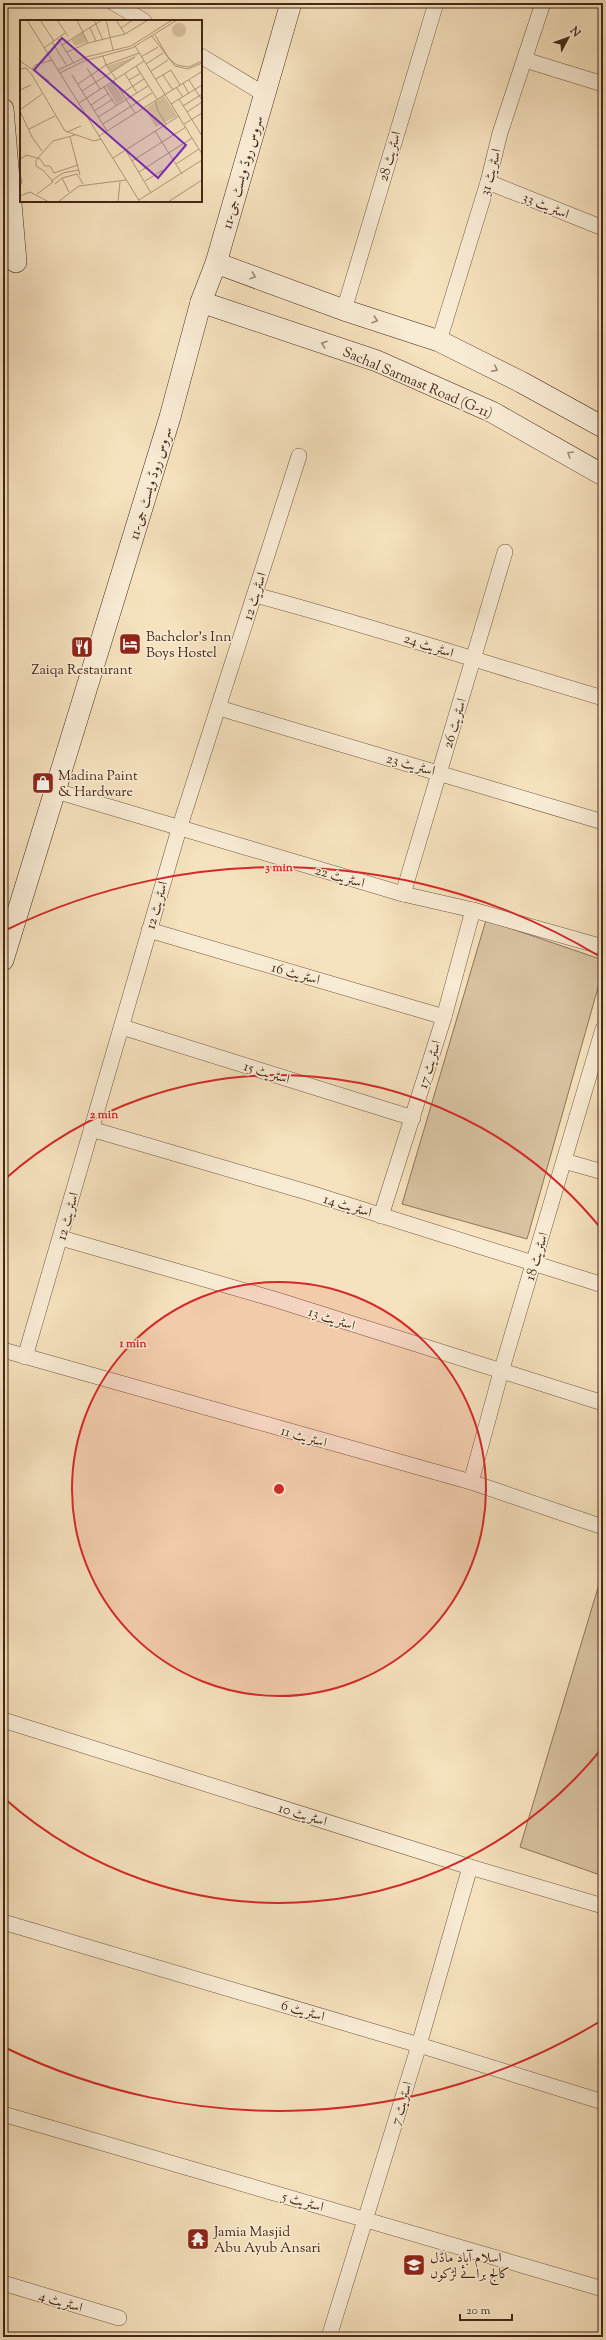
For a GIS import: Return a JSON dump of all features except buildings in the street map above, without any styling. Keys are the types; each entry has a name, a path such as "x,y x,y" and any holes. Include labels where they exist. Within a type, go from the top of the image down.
{"main road":[{"name":"سروس روڈ ویسٹ جی-11","path":"3,960 56,792 170,417 201,302 216,263 291,3"},
{"path":"3,109 16,262"},
{"path":"216,263 344,310 439,341 521,382 603,427"},
{"name":"Sachal Sarmast Road (G-11)","path":"201,302 377,361 492,412 603,475"}],"street":[{"path":"114,3 142,20"},
{"name":"اسٹریٹ 28","path":"344,310 436,3"},
{"name":"اسٹریٹ 31","path":"439,341 488,182 500,133 543,3"},
{"path":"202,57 264,94"},
{"path":"525,60 603,84"},
{"name":"اسٹریٹ 33","path":"488,182 603,228"},
{"name":"اسٹریٹ 12","path":"25,1356 61,1238 179,830 299,456"},
{"name":"اسٹریٹ 26","path":"403,894 438,772 474,660 505,552"},
{"name":"اسٹریٹ 24","path":"255,595 363,624 474,660 603,698"},
{"name":"اسٹریٹ 23","path":"219,708 603,822"},
{"name":"اسٹریٹ 22","path":"56,792 179,830 403,894 473,910 603,947"},
{"name":"اسٹریٹ 17","path":"381,1216 444,1017 473,910"},
{"name":"اسٹریٹ 16","path":"149,930 444,1017"},
{"name":"اسٹریٹ 15","path":"122,1027 413,1118"},
{"name":"اسٹریٹ 18","path":"471,1482 500,1372 534,1264 603,1029"},
{"name":"اسٹریٹ 14","path":"91,1130 381,1216 603,1285"},
{"path":"564,1161 603,1172"},
{"name":"اسٹریٹ 13","path":"61,1238 277,1300 500,1372 603,1403"},
{"name":"اسٹریٹ 11","path":"3,1350 471,1482 603,1527"},
{"name":"اسٹریٹ 10","path":"3,1720 470,1867 603,1906"},
{"name":"اسٹریٹ 7","path":"329,2337 419,2045 470,1867"},
{"name":"اسٹریٹ 6","path":"3,1922 419,2045 603,2102"},
{"name":"اسٹریٹ 5","path":"3,2114 603,2289"},
{"name":"اسٹریٹ 4","path":"3,2283 119,2318"}],"shaded area":[{"path":"486,920 603,960 603,970 527,1239 402,1204"},
{"path":"603,1571 603,1876 520,1847"}],"place":[{"name":"Bachelor's Inn Boys Hostel","path":"130,644"},
{"name":"Zaiqa Restaurant","path":"82,647"},
{"name":"Madina Paint & Hardware","path":"43,783"},
{"name":"Jamia Masjid Abu Ayub Ansari","path":"198,2239"},
{"name":"اسلام آباد ماڈل کالج برائے لڑکوں","path":"414,2265"}]}
